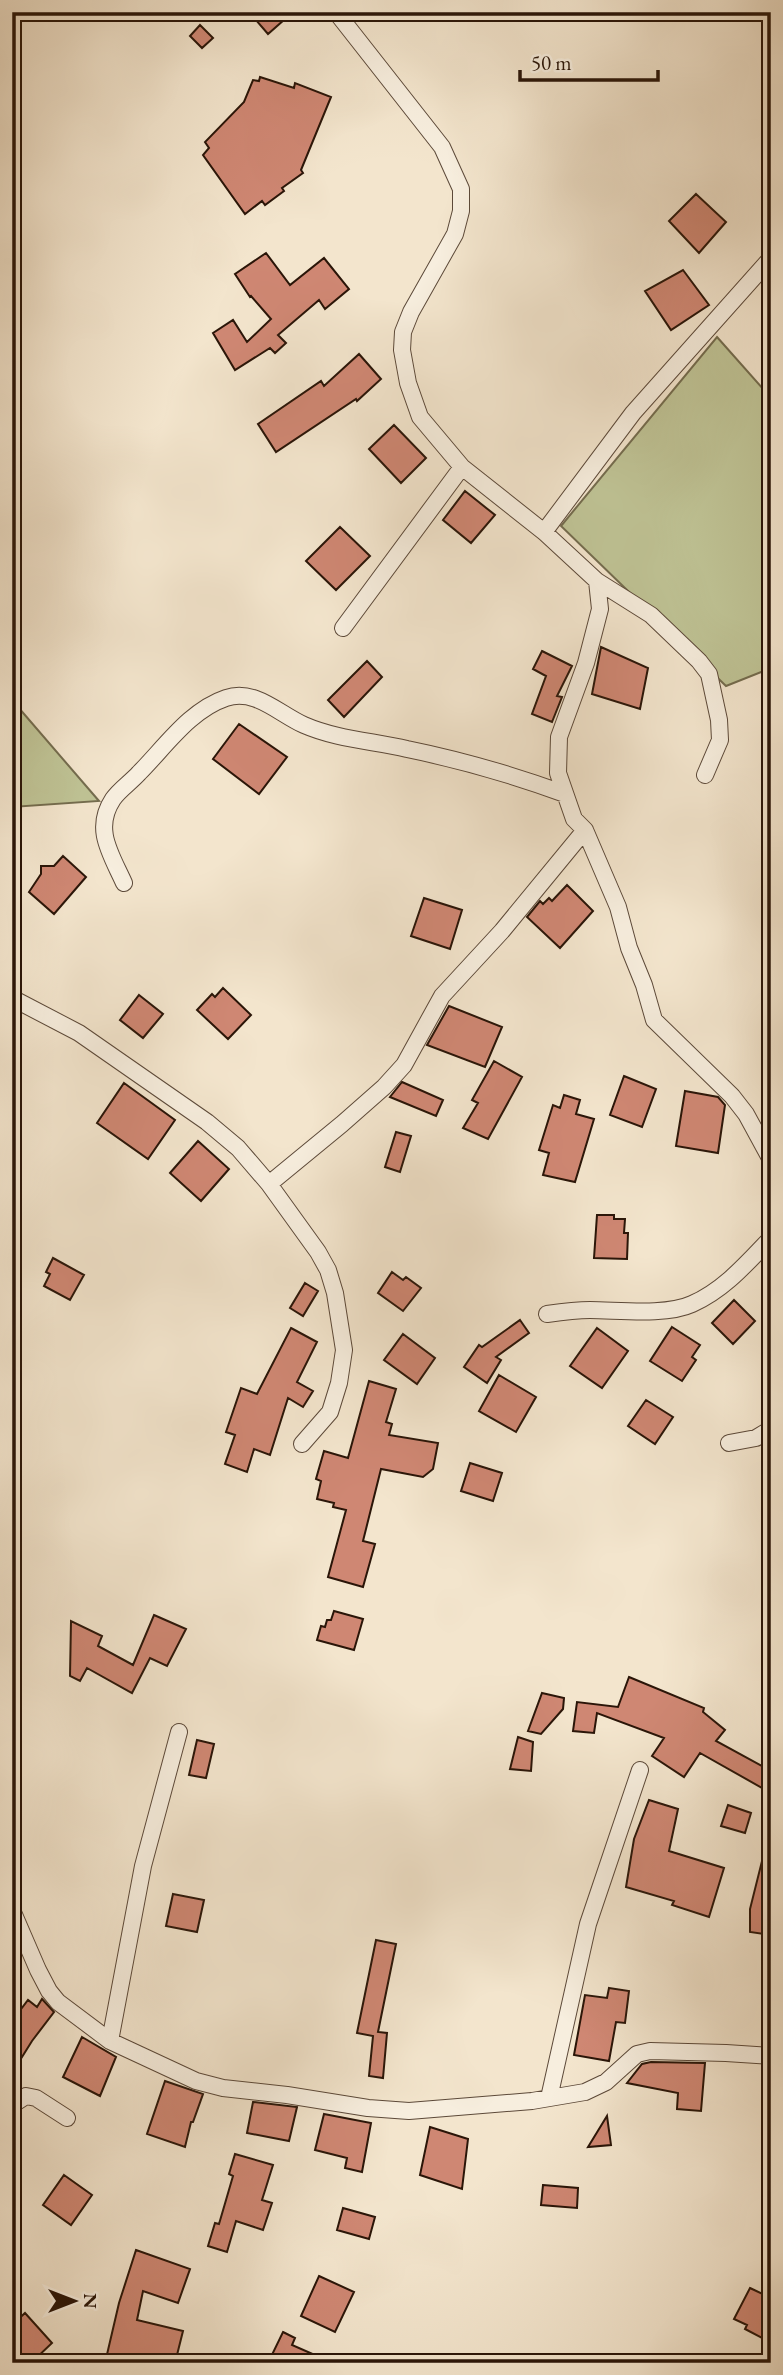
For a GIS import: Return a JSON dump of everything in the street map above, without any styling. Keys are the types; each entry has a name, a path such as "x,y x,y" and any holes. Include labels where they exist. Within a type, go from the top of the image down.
{"street":[{"path":"336,12 442,147 461,189 461,211 455,234 403,332 402,350 408,383 420,417 462,467 544,532 597,581 651,615 699,661 709,674 719,720 720,740 705,775"},
{"path":"544,532 633,413 771,258"},
{"path":"343,628 462,467"},
{"path":"597,581 600,609 594,636 559,737 558,773 574,819 584,830 618,907 654,1020 732,1096 746,1114 771,1160"},
{"path":"124,883 108,849 102,821 113,798 203,709 227,698 244,695 277,709 303,725 335,736 457,760 565,794"},
{"path":"269,1184 384,1087 404,1065 442,996 502,931 584,830"},
{"path":"12,998 79,1033 174,1098 238,1148 269,1184 307,1236 328,1270 341,1322 344,1349 339,1383 330,1412 302,1444"},
{"path":"547,1314 586,1310 645,1312 689,1306 715,1292 771,1238"},
{"path":"729,1443 755,1438 771,1429"},
{"path":"110,2041 143,1866 179,1732"},
{"path":"549,2098 588,1924 640,1770"},
{"path":"12,1910 49,1991 58,2002 110,2041 196,2081 223,2088 409,2111 549,2098 585,2092 599,2087 637,2054 650,2052 715,2052 771,2056"},
{"path":"12,2105 26,2096 36,2098 67,2118"}],"green space":[{"path":"717,337 771,398 771,668 726,686 561,526"},
{"path":"12,700 99,801 12,807"}],"building":[{"path":"249,12 293,12 268,34"},
{"path":"200,25 213,38 202,48 190,36"},
{"path":"260,77 294,88 295,83 331,97 301,170 303,173 265,205 262,201 245,214 203,155 209,148 205,142 244,102 253,80 259,81"},
{"path":"696,194 726,222 699,253 669,221"},
{"path":"266,253 290,285 324,258 349,289 325,309 319,300 278,335 286,343 275,353 270,348 235,370 213,333 233,320 247,342 271,319 250,297 235,274"},
{"path":"683,270 709,305 671,330 645,291"},
{"path":"359,354 381,379 357,401 356,399 276,452 258,424 321,381 324,386"},
{"path":"394,425 426,458 401,483 369,449"},
{"path":"465,491 495,515 471,543 443,520"},
{"path":"340,527 370,556 336,590 306,561"},
{"path":"601,647 648,668 640,709 592,694"},
{"path":"542,651 572,666 557,696 562,697 552,722 532,714 546,676 533,669"},
{"path":"367,661 382,677 344,717 328,700"},
{"path":"239,724 287,757 259,794 213,759"},
{"path":"63,856 86,877 54,914 29,892 41,874 41,866 54,866"},
{"path":"567,885 593,911 560,948 527,917 540,901 543,904 549,898 552,901"},
{"path":"424,898 462,910 450,949 411,936"},
{"path":"223,988 251,1015 228,1039 197,1010 212,994 215,997"},
{"path":"139,995 163,1014 143,1038 120,1020"},
{"path":"449,1006 502,1027 485,1067 427,1045"},
{"path":"494,1061 522,1077 488,1139 463,1128 478,1103 472,1100"},
{"path":"624,1076 656,1089 642,1127 610,1115"},
{"path":"402,1082 443,1100 436,1116 390,1097"},
{"path":"124,1083 175,1120 148,1159 97,1123"},
{"path":"685,1091 718,1097 725,1105 718,1153 676,1146"},
{"path":"564,1095 580,1100 576,1114 594,1119 575,1182 543,1175 549,1153 539,1150 553,1105 560,1108"},
{"path":"396,1132 411,1136 400,1172 385,1167"},
{"path":"198,1141 229,1169 201,1201 170,1173"},
{"path":"597,1215 614,1215 614,1219 625,1219 624,1233 628,1233 627,1259 594,1258"},
{"path":"53,1258 84,1275 70,1300 44,1286 50,1274 46,1272"},
{"path":"392,1272 403,1280 406,1277 421,1288 403,1311 378,1293"},
{"path":"305,1283 318,1291 303,1316 290,1308"},
{"path":"734,1300 755,1321 733,1344 712,1323"},
{"path":"520,1320 529,1333 496,1357 501,1360 487,1383 464,1367 479,1345 482,1347"},
{"path":"672,1327 700,1345 692,1357 696,1360 682,1381 650,1361"},
{"path":"291,1328 317,1342 297,1382 313,1391 303,1407 288,1398 270,1455 254,1449 247,1472 225,1464 235,1435 226,1432 241,1388 257,1394"},
{"path":"597,1328 628,1351 602,1388 570,1366"},
{"path":"403,1334 435,1358 417,1384 384,1360"},
{"path":"499,1375 536,1397 516,1432 479,1411"},
{"path":"369,1381 396,1389 386,1422 392,1424 389,1435 438,1443 433,1469 423,1477 381,1469 363,1541 375,1544 363,1587 328,1577 346,1510 333,1507 334,1503 317,1499 321,1481 316,1479 324,1451 348,1458"},
{"path":"646,1400 673,1417 655,1444 628,1426"},
{"path":"470,1463 502,1473 493,1501 461,1491"},
{"path":"334,1611 363,1619 354,1650 317,1640 321,1626 325,1627"},
{"path":"154,1615 186,1629 167,1666 150,1658 132,1693 87,1668 80,1681 70,1676 71,1621 102,1636 98,1646 133,1665"},
{"path":"629,1677 704,1708 703,1712 725,1730 716,1741 771,1771 771,1793 700,1753 684,1777 652,1756 664,1738 597,1713 594,1733 573,1731 577,1702 618,1707"},
{"path":"542,1693 564,1698 563,1709 541,1734 528,1731"},
{"path":"518,1737 533,1742 531,1771 510,1769"},
{"path":"197,1740 214,1744 206,1778 189,1775"},
{"path":"649,1800 678,1809 669,1851 724,1868 709,1917 672,1905 674,1901 626,1887 634,1839"},
{"path":"728,1805 751,1813 745,1833 721,1826"},
{"path":"765,1849 771,1849 771,1935 750,1932 750,1909"},
{"path":"173,1894 204,1900 197,1932 166,1926"},
{"path":"376,1940 396,1944 378,2032 387,2033 383,2078 369,2076 373,2036 357,2033"},
{"path":"609,1988 629,1991 625,2023 616,2022 609,2061 574,2055 585,1995 607,1998"},
{"path":"42,1999 54,2012 12,2073 12,2021 28,2000 37,2007"},
{"path":"82,2037 116,2057 100,2096 63,2077"},
{"path":"705,2063 701,2111 677,2109 678,2093 627,2083 642,2064"},
{"path":"165,2081 203,2094 191,2122 185,2147 147,2134"},
{"path":"253,2102 297,2107 289,2141 247,2133"},
{"path":"324,2114 371,2123 362,2172 345,2168 347,2158 315,2150"},
{"path":"607,2116 611,2145 588,2147"},
{"path":"430,2127 468,2139 462,2189 420,2175"},
{"path":"235,2154 273,2165 262,2200 272,2203 263,2230 236,2221 227,2252 208,2246 215,2223 219,2224 233,2176 229,2174"},
{"path":"64,2175 92,2195 71,2225 43,2205"},
{"path":"543,2185 578,2188 577,2208 541,2205"},
{"path":"343,2208 375,2217 369,2239 337,2230"},
{"path":"136,2250 190,2269 178,2303 143,2291 137,2320 183,2331 175,2363 158,2363 129,2356 127,2363 105,2363 119,2303"},
{"path":"319,2276 354,2292 335,2332 301,2316"},
{"path":"750,2288 771,2298 771,2337 764,2334 762,2338 745,2329 747,2325 734,2319"},
{"path":"25,2313 52,2343 31,2363 19,2363 12,2356 12,2325"},
{"path":"283,2332 295,2338 292,2345 333,2363 268,2363"}]}
